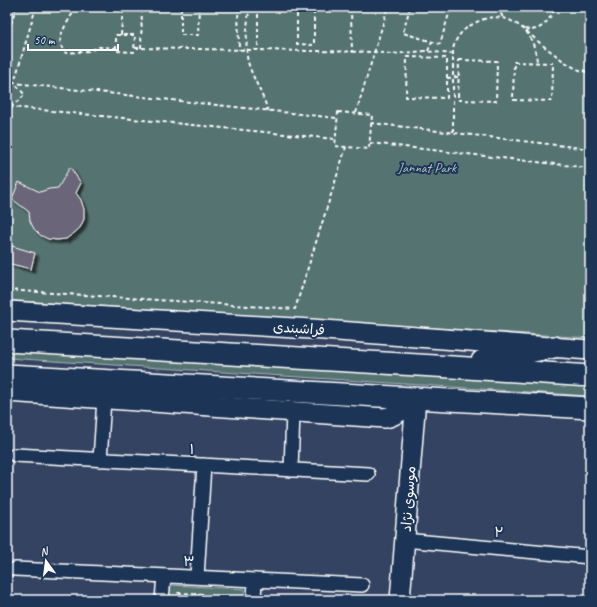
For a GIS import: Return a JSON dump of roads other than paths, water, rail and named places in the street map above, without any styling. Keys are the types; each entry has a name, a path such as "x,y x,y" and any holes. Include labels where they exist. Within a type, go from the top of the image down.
{"main road":[{"name":"فراشبندی","path":"7,311 311,328 590,350"},
{"path":"7,334 53,345"},
{"path":"7,341 53,345 452,366 590,376"},
{"path":"452,366 554,347"},
{"path":"7,374 590,408"},
{"path":"7,392 384,418 400,413 416,398"},
{"name":"موسوی نژاد","path":"400,600 416,398"}],"street":[{"path":"100,460 104,399"},
{"path":"291,470 293,412"},
{"name":"۱","path":"15,455 368,474"},
{"path":"197,577 204,465"},
{"name":"۲","path":"404,540 590,557"},
{"name":"۳","path":"15,569 362,585"},
{"path":"162,600 164,576"},
{"path":"254,600 255,580"}],"park label":[{"name":"Jannat Park","path":"427,167"}]}
